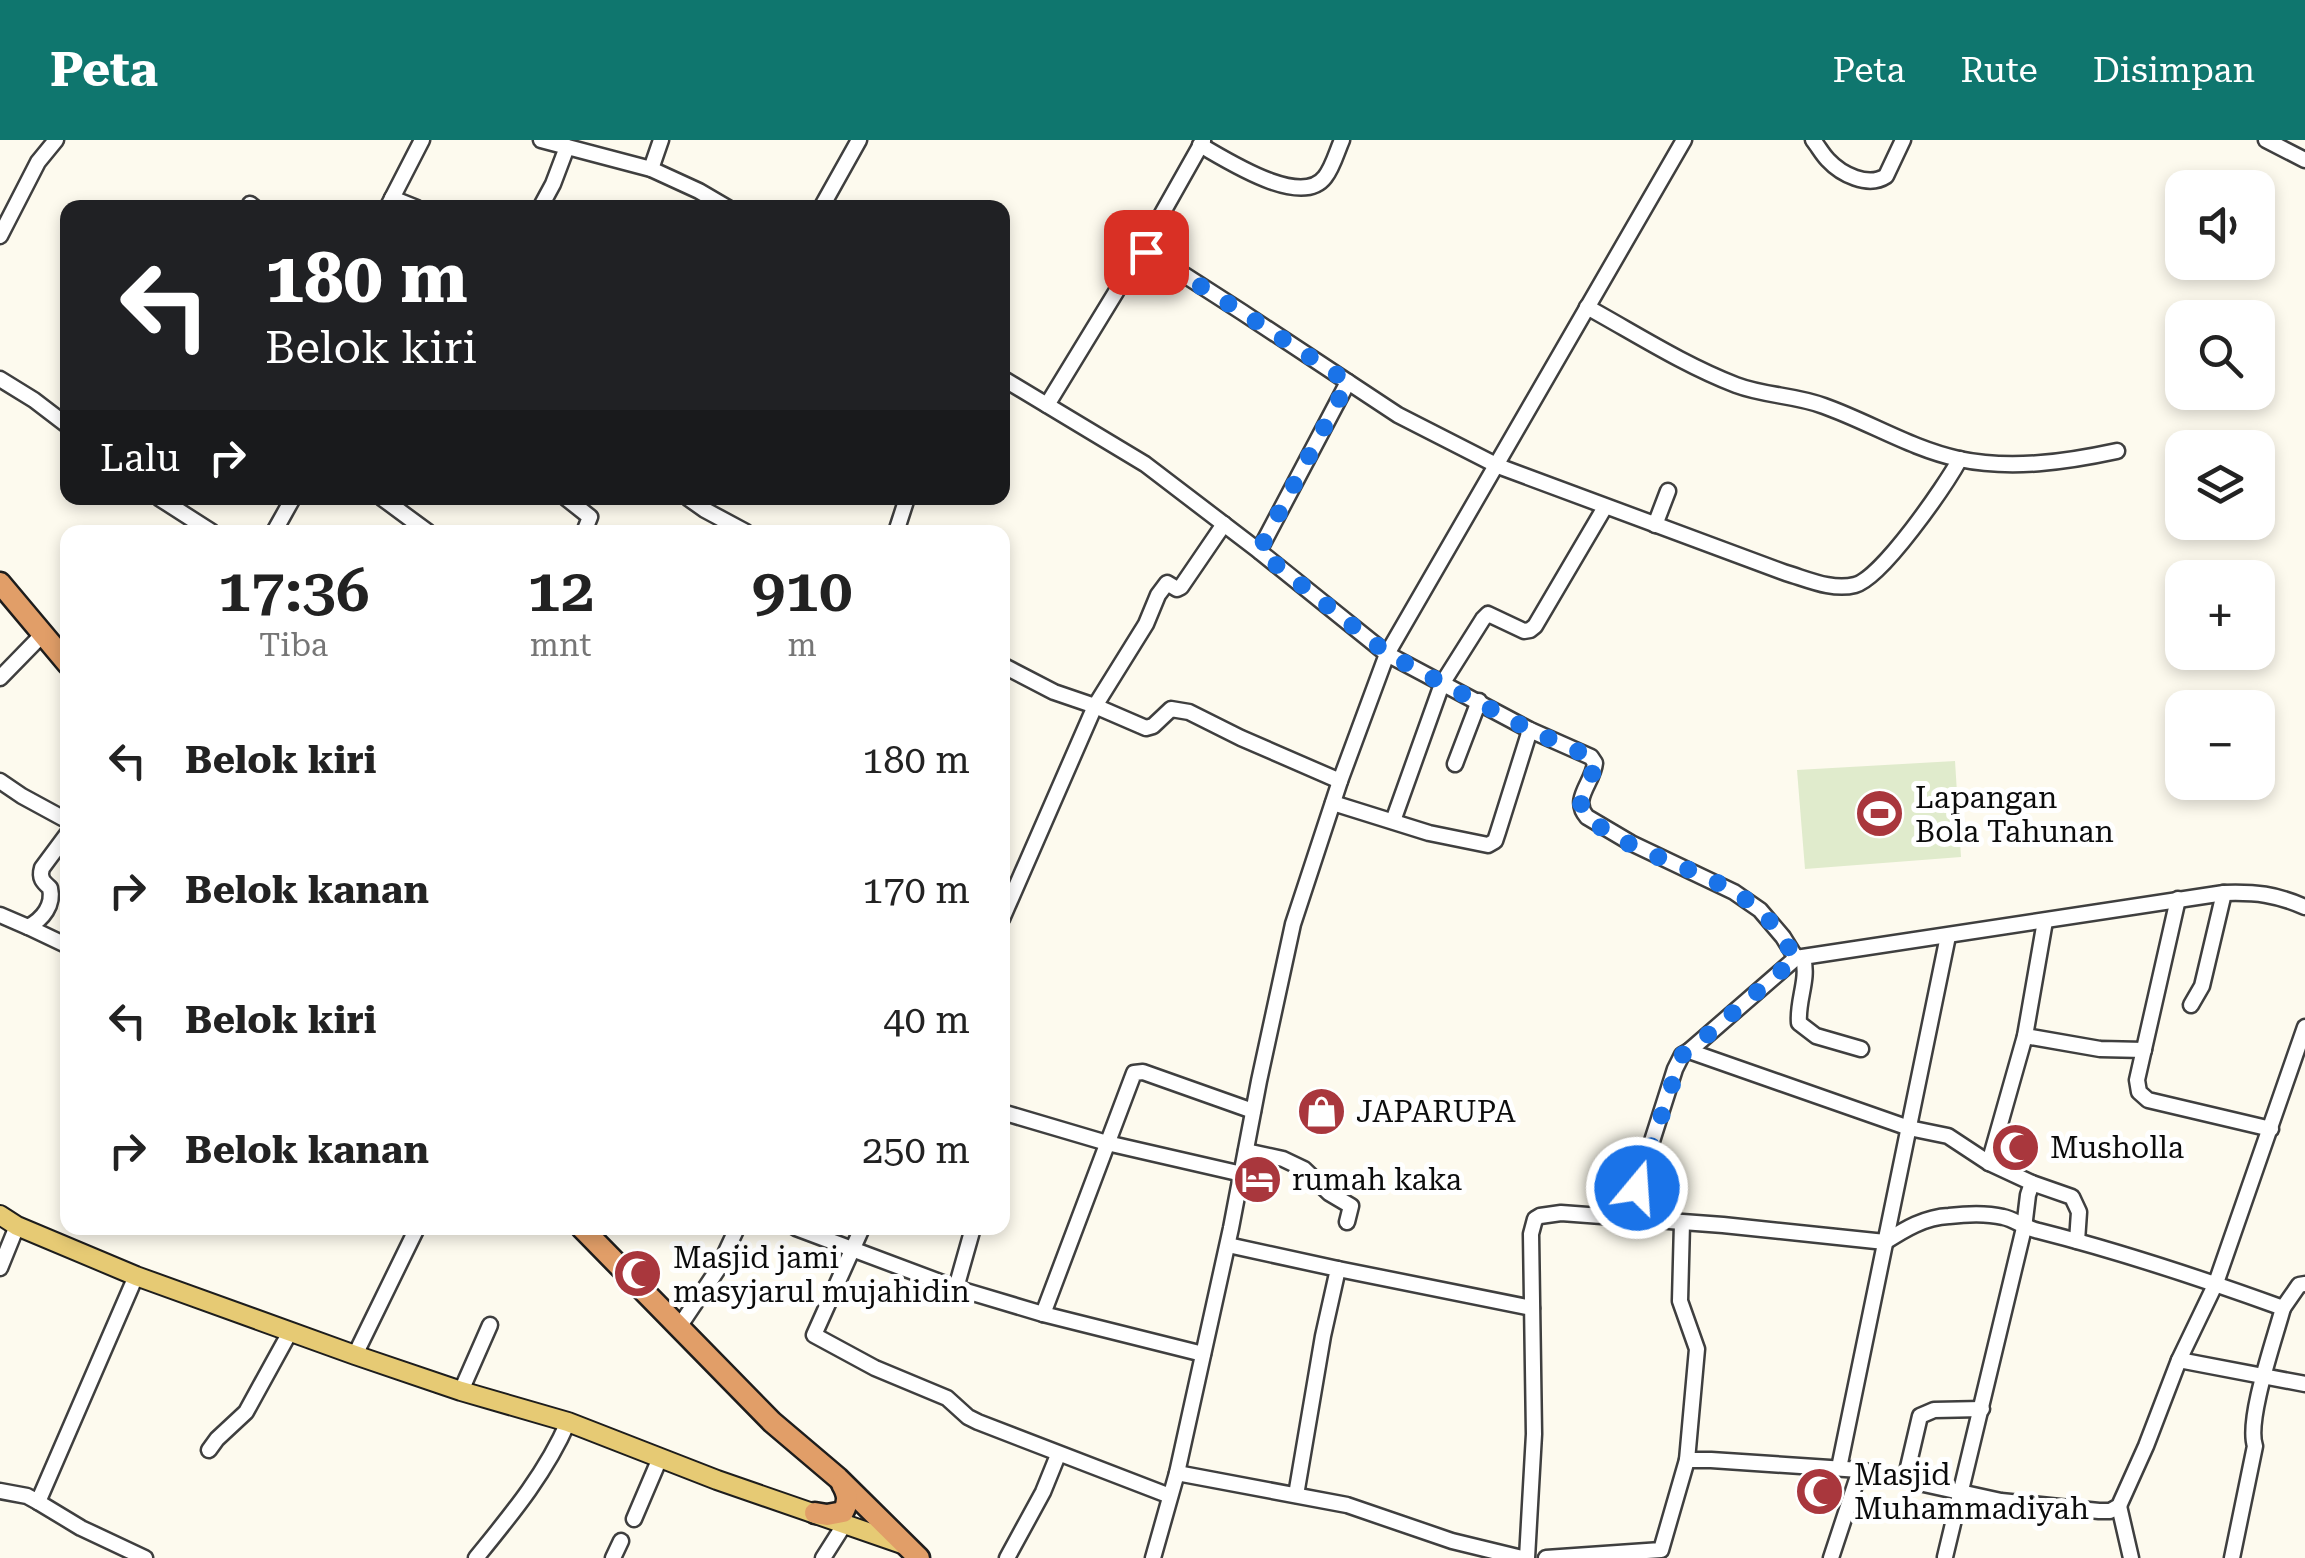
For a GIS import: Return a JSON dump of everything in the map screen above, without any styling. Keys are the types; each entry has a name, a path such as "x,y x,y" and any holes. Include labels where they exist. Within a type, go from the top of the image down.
{"highway":[{"path":"0,584 60,655"},
{"path":"589,1235 772,1422 838,1478 912,1552"},
{"path":"814,1512 842,1512 848,1495 838,1478"}],"main road":[{"path":"0,1215 17,1226 136,1276 460,1391 568,1422 912,1552"}],"street":[{"path":"0,236 38,162 56,140"},
{"path":"392,200 422,140"},
{"path":"541,140 652,169 714,200"},
{"path":"652,169 661,140"},
{"path":"825,200 859,140"},
{"path":"1047,406 1142,251 1201,143 1261,178 1292,188 1317,184 1325,178 1342,140"},
{"path":"1152,1558 1177,1473 1204,1354 1293,924 1340,781 1388,654 1684,140"},
{"path":"1813,140 1828,161 1850,175 1872,182 1886,176 1903,140"},
{"path":"2266,140 2305,160"},
{"path":"544,200 567,147"},
{"path":"1142,251 1398,415 1498,466 1786,573 1832,586 1850,586 1868,579 1946,483 1960,459"},
{"path":"1588,307 1736,385 1824,405 1925,449 1960,459 2024,464 2076,460 2117,451"},
{"path":"0,379 60,420"},
{"path":"1259,551 1348,382"},
{"path":"1010,383 1145,464 1388,654 1594,760 1594,772 1580,800 1582,812 1644,850 1734,892 1760,910 1806,969 1798,1006 1800,1023 1816,1036 1862,1048"},
{"path":"1655,525 1668,491"},
{"path":"171,505 201,525"},
{"path":"391,505 419,525"},
{"path":"698,505 733,525"},
{"path":"1393,822 1442,684 1482,620 1488,614 1530,630 1604,506"},
{"path":"1010,901 1095,706 1146,624 1158,596 1168,583 1181,587 1224,524"},
{"path":"0,678 42,635"},
{"path":"1010,669 1054,692 1146,728 1171,710 1179,709 1340,781"},
{"path":"1455,764 1479,702"},
{"path":"1333,803 1428,833 1484,846 1492,844 1530,730"},
{"path":"0,781 60,817"},
{"path":"28,927 43,916 50,903 50,888 40,875 60,844"},
{"path":"1632,1219 1637,1188 1682,1055 1800,958 2224,893 2256,892 2305,907"},
{"path":"2191,1005 2202,986 2224,893"},
{"path":"2178,899 2137,1080 2139,1092 2148,1100 2271,1129"},
{"path":"0,916 60,942"},
{"path":"1989,1162 2025,1036 2045,921"},
{"path":"1840,1468 1948,936"},
{"path":"1687,1460 1860,1470 2001,1501 2110,1511 2118,1506 2179,1360 2216,1284 2305,1027"},
{"path":"2025,1036 2100,1049 2144,1050"},
{"path":"1689,1051 1909,1128 1948,1136 1989,1162 2072,1197 2079,1212 2078,1241"},
{"path":"1043,1314 1134,1072 1253,1111"},
{"path":"1010,1114 1107,1143 1242,1174"},
{"path":"1246,1151 1304,1169 1328,1193 1351,1206 1347,1222"},
{"path":"1946,1557 2032,1182"},
{"path":"1177,1473 1347,1505 1452,1541 1525,1558 1534,1434 1530,1234 1535,1219 1560,1213 1723,1224 1886,1242 1932,1218 2005,1217 2024,1228 2078,1241 2284,1308"},
{"path":"1546,1558 1661,1550 1687,1460 1698,1348 1680,1302 1682,1223"},
{"path":"0,1268 17,1226"},
{"path":"355,1355 414,1235"},
{"path":"678,1327 718,1269 734,1235"},
{"path":"815,1235 956,1288 1204,1354"},
{"path":"859,1235 814,1335 875,1368 947,1398 968,1418 1170,1496"},
{"path":"956,1288 971,1235"},
{"path":"1228,1245 1532,1308"},
{"path":"1296,1495 1338,1269"},
{"path":"38,1502 136,1276"},
{"path":"2232,1558 2255,1446 2251,1435 2264,1374 2284,1308 2299,1285 2305,1284"},
{"path":"460,1391 490,1325"},
{"path":"209,1450 246,1412 290,1332"},
{"path":"2179,1360 2305,1384"},
{"path":"1905,1480 1920,1416 1934,1410 1982,1409"},
{"path":"476,1558 540,1476 568,1422"},
{"path":"1007,1558 1044,1492 1058,1455"},
{"path":"634,1519 660,1458"},
{"path":"1831,1558 1860,1470"},
{"path":"0,1491 27,1496 81,1528 145,1558"},
{"path":"2118,1506 2131,1558"},
{"path":"823,1558 844,1526"},
{"path":"613,1558 621,1541"}],"green space":[{"name":"Lapangan Bola Tahunan","path":"1955,761 1961,857 1805,869 1797,770"}],"place":[{"name":"Lapangan Bola Tahunan","path":"1880,814"},
{"name":"JAPARUPA","path":"1321,1111"},
{"name":"Musholla","path":"2015,1147"},
{"name":"rumah kaka","path":"1257,1179"},
{"name":"Masjid jami masyjarul mujahidin","path":"638,1274"},
{"name":"Masjid Muhammadiyah","path":"1819,1491"}],"route":[{"path":"1146,252 1348,382 1259,551 1388,654 1530,730 1591,757 1594,772 1580,805 1587,817 1671,864 1734,892 1760,910 1796,958 1682,1055 1637,1188"}]}
